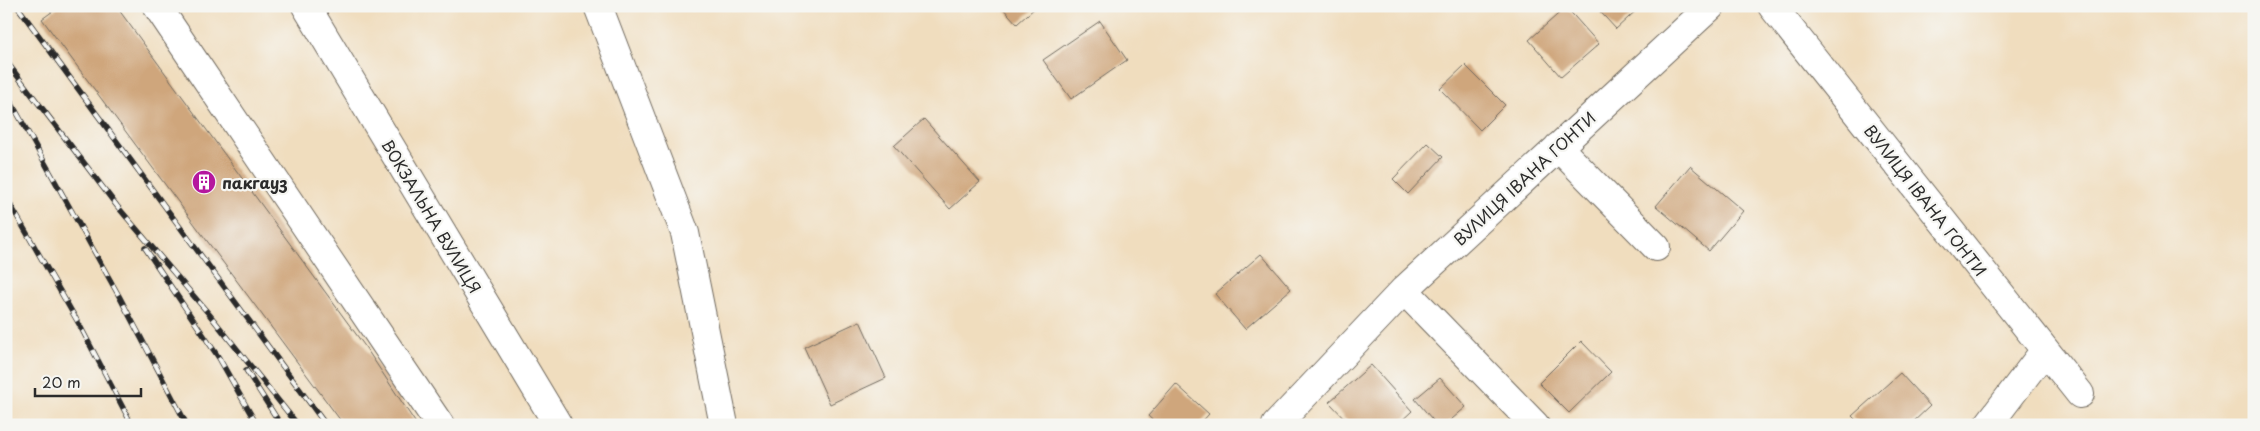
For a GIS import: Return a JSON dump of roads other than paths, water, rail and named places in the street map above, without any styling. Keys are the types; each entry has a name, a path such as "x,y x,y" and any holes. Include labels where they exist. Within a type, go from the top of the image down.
{"street":[{"path":"157,6 440,425"},
{"name":"ВОКЗАЛЬНА ВУЛИЦЯ","path":"306,6 558,425"},
{"path":"598,6 685,233 724,425"},
{"name":"ВУЛИЦЯ ІВАНА ГОНТИ","path":"1276,425 1404,290 1711,6"},
{"name":"ВУЛИЦЯ ІВАНА ГОНТИ","path":"1772,6 2080,394"},
{"path":"1558,147 1656,247"},
{"path":"1404,290 1535,425"},
{"path":"1988,425 2045,350"}],"railway":[{"path":"17,6 326,425"},
{"path":"6,61 117,206 209,314 298,425"},
{"path":"6,93 119,296 187,425"},
{"path":"6,197 79,324 132,425"},
{"path":"145,248 219,358 257,425"},
{"path":"246,370 281,425"}],"place":[{"name":"пакгауз","path":"204,182"}]}
